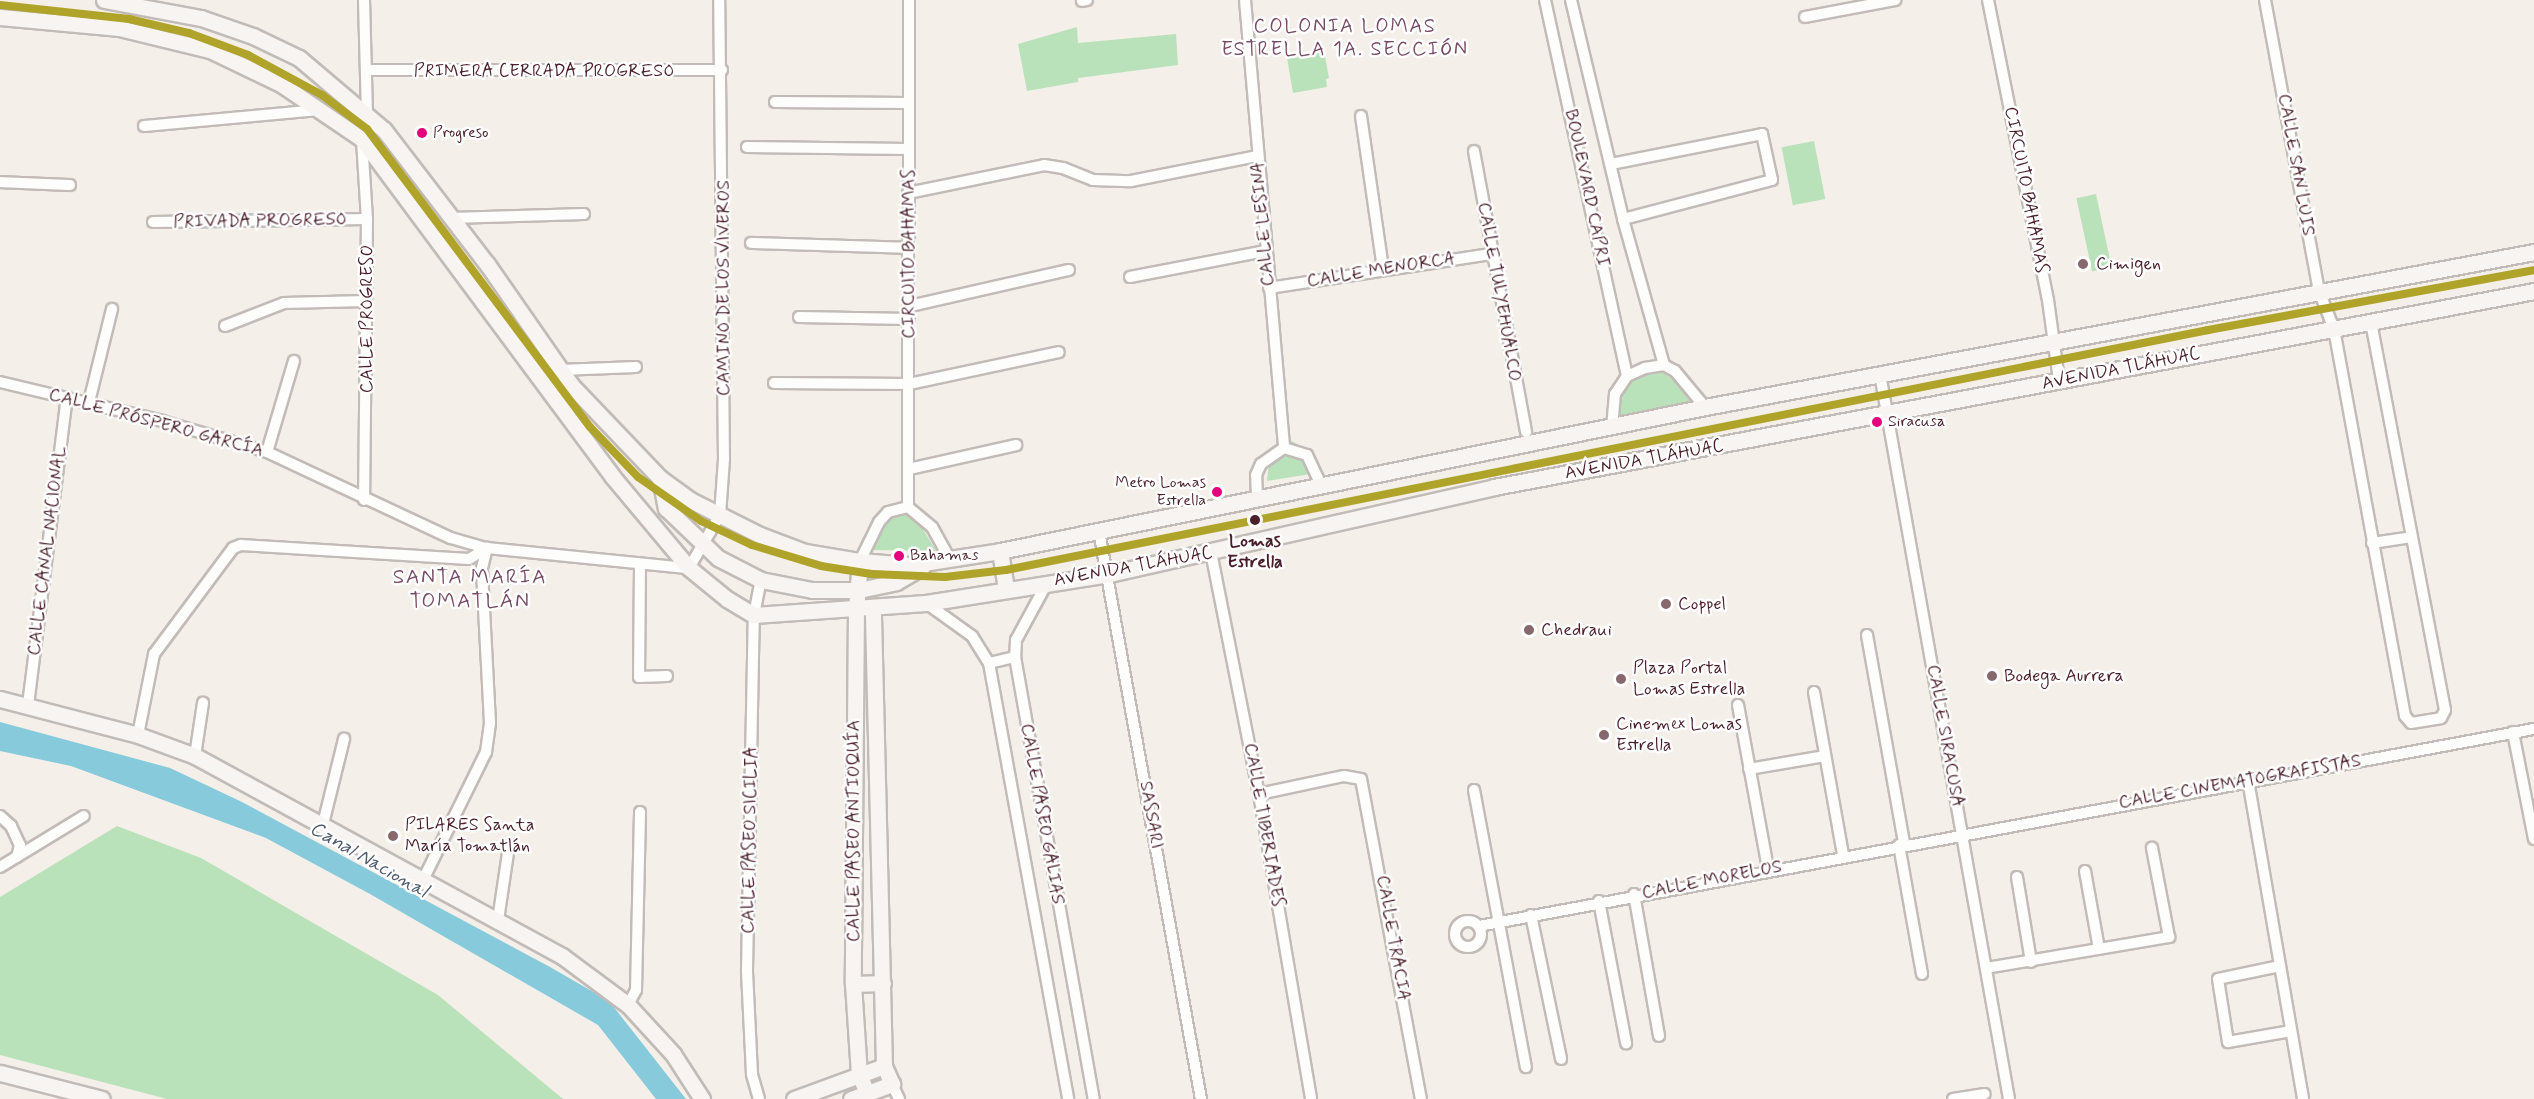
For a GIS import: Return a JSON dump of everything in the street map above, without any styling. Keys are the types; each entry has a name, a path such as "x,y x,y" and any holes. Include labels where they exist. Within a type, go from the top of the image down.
{"main road":[{"name":"AVENIDA TLÁHUAC","path":"104,0 201,18 253,36 299,58 367,112 451,218 560,370 611,430 660,478 720,515 805,552 860,561 927,564 1000,551 1612,428 1705,407 2534,252"},
{"path":"0,17 119,28 180,40 238,62 323,110 362,139 612,476 689,568 728,599 754,615"},
{"name":"AVENIDA TLÁHUAC","path":"754,615 926,603 1109,574 1494,487 1887,415 2059,380 2534,291"},
{"path":"660,478 666,508 718,558 761,580 812,590 860,590 896,582 927,564"},
{"path":"1000,551 1006,589"},
{"name":"CALLE PASEO ANTIOQUÍA","path":"860,561 860,590 856,609 853,984 859,1074 868,1096"},
{"name":"CALLE PASEO ANTIOQUÍA","path":"873,608 884,1066 892,1084"},
{"path":"0,699 138,735 195,756 562,956 628,1005 673,1054 702,1099"},
{"path":"853,984 883,983"},
{"path":"794,1099 884,1066"},
{"path":"0,1072 102,1099"},
{"path":"852,1099 868,1096 892,1084"}],"street":[{"path":"364,0 367,112"},
{"name":"CAMINO DE LOS VIVEROS","path":"689,568 720,515 724,459 722,70 719,0"},
{"name":"CIRCUITO BAHAMAS","path":"908,507 909,0"},
{"path":"1082,1 1087,0"},
{"name":"CALLE LESINA","path":"1245,0 1265,251 1284,448"},
{"name":"BOULEVARD CAPRI","path":"1545,0 1627,376"},
{"name":"BOULEVARD CAPRI","path":"1571,0 1623,219 1664,365"},
{"path":"1805,17 1895,0"},
{"name":"CIRCUITO BAHAMAS","path":"1988,0 2048,300 2059,380"},
{"name":"CALLE SAN LUIS","path":"2265,0 2319,291 2334,329 2405,716 2411,723 2441,718 2445,710 2412,537"},
{"name":"PRIMERA CERRADA PROGRESO","path":"366,70 722,70"},
{"path":"775,102 907,103"},
{"path":"144,126 323,110"},
{"path":"1361,116 1383,269"},
{"path":"1611,164 1762,134 1772,180 1623,219"},
{"name":"CALLE PROGRESO","path":"362,139 367,219 364,500"},
{"path":"747,147 908,149"},
{"name":"CALLE TULYEHUALCO","path":"1474,151 1526,432"},
{"path":"908,193 1044,165 1063,168 1094,180 1131,181 1257,156"},
{"path":"0,182 70,185"},
{"path":"451,218 584,214"},
{"name":"PRIVADA PROGRESO","path":"153,222 367,219"},
{"path":"751,243 908,248"},
{"path":"1130,277 1265,251"},
{"name":"CALLE MENORCA","path":"1269,288 1492,254"},
{"path":"910,306 1069,270"},
{"path":"225,326 284,303 366,301"},
{"path":"89,402 112,309"},
{"path":"799,317 909,319"},
{"path":"2372,322 2412,537 2372,543"},
{"path":"774,383 909,384 1059,352"},
{"path":"267,452 294,361"},
{"path":"1612,428 1615,394 1627,376 1664,365 1690,386 1705,407"},
{"path":"560,370 636,367"},
{"name":"CALLE SIRACUSA","path":"1880,374 2009,1099"},
{"name":"CALLE PRÓSPERO GARCÍA","path":"0,382 89,402 267,452 364,500 451,538 487,548 640,565 689,568"},
{"name":"CALLE CANAL NACIONAL","path":"28,705 67,397"},
{"path":"909,469 1016,446"},
{"path":"1257,499 1256,475 1261,464 1284,448 1307,456 1322,487"},
{"path":"860,561 879,522 888,513 908,507 932,527 950,560"},
{"name":"SASSARI","path":"1099,531 1109,574 1201,1099"},
{"path":"138,735 154,654 232,548 241,545 469,559 487,548"},
{"path":"423,880 457,818 486,752 490,723 482,568 487,548"},
{"name":"CALLE TIBERIADES","path":"1211,552 1259,794 1311,1099"},
{"path":"640,565 639,677 668,676"},
{"name":"CALLE PASEO SICILIA","path":"759,1099 752,1074 747,970 754,615 761,580"},
{"name":"CALLE PASEO GALIAS","path":"1047,583 1016,640 1014,657 1094,1099"},
{"name":"CALLE PASEO GALIAS","path":"926,603 972,636 989,663 1068,1099"},
{"path":"1867,635 1922,974"},
{"path":"989,663 1014,657"},
{"path":"1814,692 1843,855"},
{"path":"195,756 203,703"},
{"path":"1738,705 1768,869"},
{"name":"CALLE CINEMATOGRAFISTAS","path":"1945,836 2534,729"},
{"path":"2513,732 2534,834"},
{"path":"323,824 344,739"},
{"path":"1749,769 1825,756"},
{"name":"CALLE TRACIA","path":"1259,794 1344,776 1361,779 1421,1099"},
{"path":"2248,780 2303,1098 2290,1099"},
{"path":"1474,790 1526,1067"},
{"path":"628,1005 636,990 640,812"},
{"path":"0,816 11,826 20,845 16,857"},
{"path":"0,867 84,816"},
{"name":"CALLE MORELOS","path":"1479,926 1634,894 1945,836"},
{"path":"498,920 509,846"},
{"path":"1986,968 2169,937 2152,848"},
{"path":"2085,871 2098,949"},
{"path":"2017,877 2031,962"},
{"path":"1634,894 1659,1036"},
{"path":"1599,901 1626,1043"},
{"path":"1531,915 1561,1059"},
{"path":"2280,966 2218,979 2228,1042 2291,1031"},
{"path":"1047,974 1069,970"},
{"name":"CALLE PASEO ANTIOQUÍA","path":"892,1084 899,1099"},
{"path":"1953,1099 1985,1094"}],"green space":[{"path":"1077,27 1078,43 1176,34 1178,65 1078,78 1078,82 1027,91 1018,44"},
{"path":"1324,51 1329,78 1326,79 1327,87 1293,93 1287,58"},
{"path":"1814,141 1825,199 1793,205 1782,147"},
{"path":"2096,194 2112,267 2092,272 2076,198"},
{"path":"1659,370 1684,387 1697,405 1618,420 1618,398 1626,385 1639,373"},
{"path":"1290,440 1302,447 1317,473 1267,481 1270,453 1279,443"},
{"path":"908,514 920,524 936,551 873,550 877,532 892,516"},
{"path":"117,826 201,858 438,995 563,1099 167,1099 0,1055 0,897"}],"water":[{"name":"Canal Nacional","path":"0,722 170,768 242,802 550,967 609,1001 686,1099 656,1099 598,1025 370,894 266,838 71,766 0,751"}],"transit line":[{"path":"0,5 129,19 189,33 248,55 322,95 367,129 590,427 638,477 701,521 752,545 821,566 871,574 945,577 1006,570 2208,330 2534,270"}],"place":[{"name":"Progreso","path":"422,133"},
{"name":"Cimigen","path":"2083,264"},
{"name":"Siracusa","path":"1877,422"},
{"name":"Metro Lomas Estrella","path":"1217,492"},
{"name":"Lomas Estrella","path":"1255,520"},
{"name":"Bahamas","path":"899,556"},
{"name":"Coppel","path":"1666,604"},
{"name":"Chedraui","path":"1529,630"},
{"name":"Bodega Aurrera","path":"1992,676"},
{"name":"Plaza Portal Lomas Estrella","path":"1621,679"},
{"name":"Cinemex Lomas Estrella","path":"1604,735"},
{"name":"PILARES Santa María Tomatlán","path":"393,836"}],"district":[{"name":"COLONIA LOMAS ESTRELLA 1A. SECCIÓN","path":"1345,38"},
{"name":"SANTA MARÍA TOMATLÁN","path":"470,589"}]}
